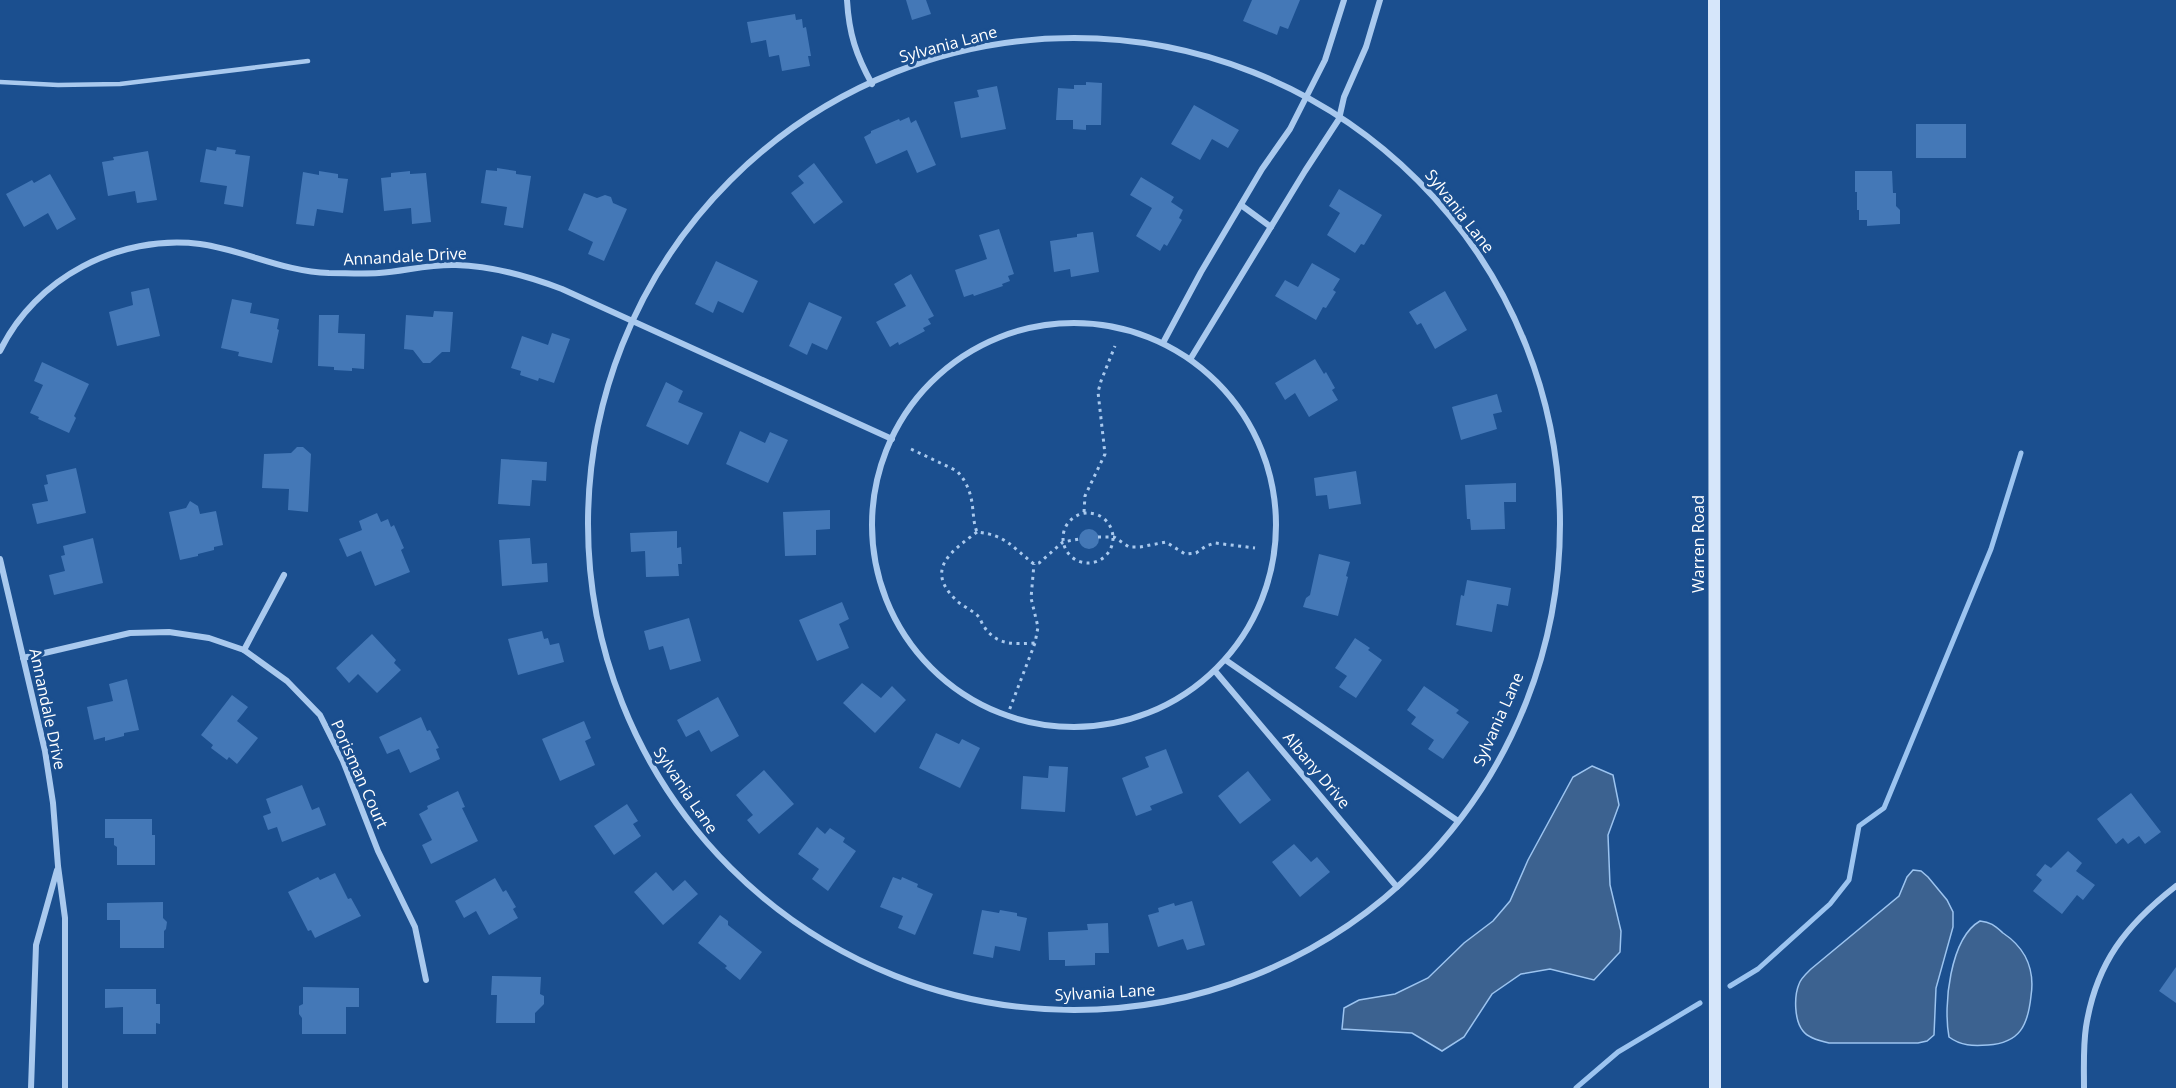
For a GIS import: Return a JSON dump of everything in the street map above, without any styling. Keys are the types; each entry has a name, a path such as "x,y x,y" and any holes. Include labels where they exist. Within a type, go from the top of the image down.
{"street":[{"path":"847,0 848,21 857,57 872,84"},
{"path":"1164,341 1262,169 1290,129 1325,60 1344,0"},
{"path":"1191,358 1338,120 1344,97 1366,47 1380,0"},
{"name":"Warren Road","path":"1714,0 1715,1088"},
{"name":"Sylvania Lane","path":"1088,38 1146,43 1220,60 1286,86 1338,120 1353,124 1406,166 1438,200 1470,240 1498,285 1518,325 1535,369 1552,441 1559,504 1556,586 1546,637 1525,699 1496,762 1458,821 1429,855 1371,909 1303,954 1233,985 1151,1006 1045,1008 961,996 913,982 849,958 797,927 753,893 700,838 652,769 618,698 595,614 587,528 591,464 606,394 632,321 678,243 722,189 783,136 852,93 872,84 897,70 973,48 1028,40 1088,38"},
{"path":"1241,205 1271,227"},
{"name":"Annandale Drive","path":"0,351 13,328 28,309 61,279 74,270 138,246 159,243 201,244 309,272 378,273 438,265 458,265 517,272 562,289 892,439"},
{"path":"1088,322 1120,327 1164,341 1191,358 1220,382 1242,416 1260,450 1271,486 1275,524 1272,562 1261,598 1245,633 1227,661 1173,702 1130,720 1085,728 1038,725 1007,716 994,712 954,688 920,657 895,618 879,575 873,529 877,483 899,422 914,400 956,360 984,342 1003,334 1048,324 1088,322"},
{"name":"Annandale Drive","path":"0,558 45,751 53,803 65,918 65,1088"},
{"path":"244,651 284,575"},
{"name":"Porisman Court","path":"23,658 130,633 169,632 209,638 244,651 287,681 320,716 343,761 378,851 415,927 426,980"},
{"name":"Albany Drive","path":"1227,661 1458,821"},
{"name":"Albany Drive","path":"1215,671 1397,887"},
{"name":"Annandale Drive","path":"31,1088 36,945 58,866"},
{"path":"2084,1088 2086,1028 2102,972 2132,924 2152,904 2176,886"}],"lane":[{"path":"0,82 58,85 120,84 308,61"}],"path":[{"path":"1084,512 1085,496 1105,454 1098,392 1115,346"},
{"path":"910,449 957,471 963,477 971,494 974,526 977,531 1004,539 1034,564 1040,563 1063,542 1079,539"},
{"path":"1084,512 1101,516 1112,528 1114,537 1109,553 1103,559 1087,563 1071,557 1063,542 1065,526 1084,512"},
{"path":"977,531 952,550 943,561 943,582 955,599 979,616 985,628 1000,642 1035,643"},
{"path":"1098,537 1114,537 1129,547 1166,542 1185,554 1196,553 1215,543 1255,548"},
{"path":"1007,716 1035,643 1038,627 1031,598 1034,564"}],"water":[{"path":"1592,766 1613,775 1619,805 1608,835 1610,885 1621,931 1620,952 1594,980 1550,969 1521,974 1492,994 1464,1037 1442,1051 1412,1033 1342,1029 1344,1008 1359,1000 1395,994 1428,978 1464,943 1493,921 1510,901 1528,860 1573,777"},
{"path":"1913,870 1921,871 1928,877 1947,900 1953,912 1953,927 1936,988 1934,1035 1927,1041 1918,1043 1829,1043 1808,1036 1800,1026 1796,1014 1796,995 1801,980 1811,969 1899,896 1907,877"},
{"path":"1980,921 1995,926 2013,941 2021,949 2031,971 2032,991 2025,1024 2015,1036 1999,1044 1963,1044 1949,1037 1948,991 1955,957 1970,930"}],"building":[{"path":"906,0 926,0 931,14 912,20"},
{"path":"1252,0 1300,0 1288,29 1280,26 1277,35 1243,21"},
{"path":"795,14 796,20 802,19 803,28 806,27 811,56 808,56 810,66 782,71 779,55 769,57 766,40 751,43 747,22"},
{"path":"1086,82 1102,83 1101,125 1086,125 1086,130 1073,129 1073,120 1056,120 1058,88 1074,89 1074,85 1086,85"},
{"path":"997,86 1006,129 961,138 954,102 979,97 977,90"},
{"path":"1194,105 1239,130 1228,148 1212,139 1200,160 1171,144"},
{"path":"909,117 911,123 916,120 936,165 917,173 907,150 876,164 864,137 871,131"},
{"path":"1916,124 1966,124 1966,158 1916,158"},
{"path":"217,147 236,150 235,154 250,156 243,207 224,204 227,186 200,182 206,149 216,151"},
{"path":"148,151 157,200 137,203 135,191 108,196 102,162 114,160 113,157"},
{"path":"814,163 843,202 814,224 791,193 804,183 798,176"},
{"path":"497,168 531,176 523,228 504,225 507,207 481,203 486,170 497,171"},
{"path":"319,171 338,174 338,178 348,179 343,213 317,209 314,226 296,224 303,172 319,175"},
{"path":"410,171 410,174 426,173 431,222 412,224 411,208 384,211 381,178 391,177 391,173"},
{"path":"1855,171 1892,171 1893,193 1896,193 1896,206 1900,210 1900,224 1867,226 1867,220 1859,220"},
{"path":"50,174 76,219 57,230 48,213 24,227 6,194 32,180 34,183"},
{"path":"1141,177 1174,197 1171,202 1183,210 1179,218 1182,220 1167,246 1164,244 1160,251 1136,236 1152,208 1130,195"},
{"path":"1339,189 1382,215 1364,245 1361,244 1355,253 1327,235 1340,213 1329,206"},
{"path":"584,193 597,198 605,195 611,197 613,203 627,209 604,261 588,254 593,242 568,230"},
{"path":"999,229 1014,274 1008,276 1010,281 1002,284 1003,286 964,297 955,270 987,259 979,235"},
{"path":"1093,232 1099,272 1071,277 1070,269 1054,272 1050,241"},
{"path":"716,261 758,281 743,313 718,301 713,313 695,304"},
{"path":"1312,263 1340,279 1333,290 1336,292 1326,308 1323,307 1316,320 1275,296 1285,280 1298,287"},
{"path":"911,274 934,316 928,319 931,324 923,328 925,331 899,345 898,342 890,347 876,322 906,306 894,284"},
{"path":"149,288 160,336 117,346 109,312 133,305 131,292"},
{"path":"1445,291 1467,330 1435,349 1421,323 1417,325 1409,312"},
{"path":"232,299 252,303 250,313 279,319 272,363 238,356 239,352 221,348"},
{"path":"809,302 842,317 827,350 812,343 807,355 789,346"},
{"path":"434,311 453,312 450,352 442,352 430,363 423,363 413,350 404,349 406,315 433,317"},
{"path":"319,315 339,315 338,333 365,334 364,369 334,370 334,367 318,366"},
{"path":"552,333 570,339 554,383 520,375 521,371 511,368 522,336 548,345"},
{"path":"1315,359 1335,388 1332,390 1338,400 1309,417 1295,393 1285,400 1275,383"},
{"path":"42,362 89,384 69,433 30,413 43,385 34,381"},
{"path":"666,382 683,391 678,402 703,413 688,445 646,426"},
{"path":"1497,394 1502,412 1493,414 1497,429 1461,440 1452,407"},
{"path":"740,431 765,443 770,432 788,440 768,483 726,464"},
{"path":"297,447 303,447 311,454 308,512 288,510 289,489 262,488 264,454 291,453"},
{"path":"501,459 547,462 546,481 532,480 530,506 498,504"},
{"path":"76,468 86,513 37,524 32,504 48,501 44,485 48,484 46,475"},
{"path":"1356,471 1361,504 1329,509 1327,495 1316,496 1314,478"},
{"path":"1516,483 1516,502 1504,502 1505,529 1471,530 1470,519 1467,519 1465,485"},
{"path":"190,501 198,506 200,514 216,511 223,545 198,554 198,556 180,560 169,512 186,508"},
{"path":"830,510 830,529 816,530 816,555 785,556 783,512"},
{"path":"377,513 381,522 388,519 391,527 394,525 404,548 401,550 410,572 375,586 361,551 347,557 339,539 362,530 359,521"},
{"path":"1089,529 1096,532 1099,539 1096,546 1089,549 1082,546 1079,539 1082,532"},
{"path":"677,531 677,548 681,547 682,564 678,564 679,576 646,577 645,551 631,552 630,533"},
{"path":"93,538 103,583 54,595 49,575 65,571 61,556 65,555 63,546"},
{"path":"530,538 532,564 547,563 548,582 502,586 499,540"},
{"path":"1319,554 1350,562 1338,616 1303,607 1306,598 1310,595"},
{"path":"1467,580 1511,588 1508,606 1497,604 1492,632 1456,625 1461,595 1464,596"},
{"path":"842,602 849,619 839,624 849,648 817,661 799,620"},
{"path":"689,618 701,661 670,670 663,646 649,650 644,631"},
{"path":"542,631 544,639 548,638 550,645 559,643 564,662 518,675 508,639"},
{"path":"372,634 396,660 394,663 401,670 377,693 358,674 349,683 336,668"},
{"path":"1355,638 1382,660 1356,698 1339,687 1347,676 1335,668"},
{"path":"127,679 139,730 105,741 105,737 94,740 87,707 113,701 109,684"},
{"path":"862,683 881,698 892,686 906,700 875,733 843,703"},
{"path":"1424,686 1459,710 1456,713 1469,722 1443,759 1428,749 1434,740 1411,724 1416,717 1407,710"},
{"path":"232,695 248,707 237,721 258,738 237,764 229,757 227,760 211,748 213,745 201,735"},
{"path":"718,697 739,736 711,752 699,730 686,737 677,720"},
{"path":"421,717 427,731 430,730 439,748 436,749 440,759 410,773 399,749 387,754 379,737"},
{"path":"584,721 591,738 585,741 595,765 560,781 542,739"},
{"path":"936,733 959,744 962,739 980,748 960,788 919,768"},
{"path":"1166,749 1183,793 1150,806 1152,810 1136,816 1122,778 1149,767 1145,757"},
{"path":"1049,766 1068,767 1065,812 1021,809 1023,776 1048,778"},
{"path":"764,770 794,804 759,834 747,820 753,815 736,795"},
{"path":"1248,771 1271,800 1240,824 1218,796"},
{"path":"302,785 312,810 319,807 326,825 282,842 277,827 268,830 263,816 271,813 266,799"},
{"path":"458,791 465,807 462,808 478,841 431,864 422,845 432,840 419,814 428,809 427,806"},
{"path":"2131,793 2161,832 2145,844 2139,836 2128,844 2123,838 2116,844 2097,819"},
{"path":"627,804 638,821 633,824 641,836 614,855 594,826"},
{"path":"105,819 152,819 152,835 155,835 155,865 117,865 117,847 114,845 114,838 105,838"},
{"path":"817,827 825,834 830,828 845,838 843,842 856,851 828,891 812,879 819,869 798,854"},
{"path":"1294,844 1311,862 1317,857 1330,872 1300,897 1272,862"},
{"path":"2068,851 2082,863 2076,871 2095,885 2083,900 2077,895 2062,914 2033,891 2042,880 2036,875 2045,864 2051,868"},
{"path":"656,872 673,891 685,880 698,894 663,925 634,892"},
{"path":"335,873 348,899 351,898 361,916 315,938 311,930 308,931 288,892 318,877 320,880"},
{"path":"893,877 901,880 902,877 933,894 915,935 898,928 903,916 880,907"},
{"path":"495,878 503,892 506,890 516,907 513,909 518,918 489,935 476,911 464,918 455,901"},
{"path":"1192,901 1205,945 1187,950 1183,939 1158,947 1148,915 1159,912 1158,908"},
{"path":"163,902 163,918 167,922 164,931 164,948 120,948 120,920 107,920 107,903"},
{"path":"982,910 1017,913 1017,916 1027,918 1020,951 995,946 993,958 973,954"},
{"path":"720,915 728,921 728,925 762,952 740,980 725,968 727,966 698,943"},
{"path":"1108,923 1109,953 1095,953 1095,965 1065,966 1065,960 1049,960 1048,932 1088,930 1087,924"},
{"path":"2176,967 2176,1003 2159,991"},
{"path":"492,976 541,977 540,994 544,996 544,1004 535,1013 535,1023 496,1023 497,995 491,995"},
{"path":"303,987 359,988 359,1007 346,1007 346,1034 302,1034 299,1006 303,1004"},
{"path":"105,989 156,989 156,1004 160,1004 160,1024 156,1023 156,1034 123,1034 123,1007 105,1008"}],"waterway":[{"path":"1730,986 1758,969 1830,904 1849,880 1859,826 1884,808 1991,549 2021,453"},
{"path":"1576,1088 1618,1052 1700,1003"}]}
